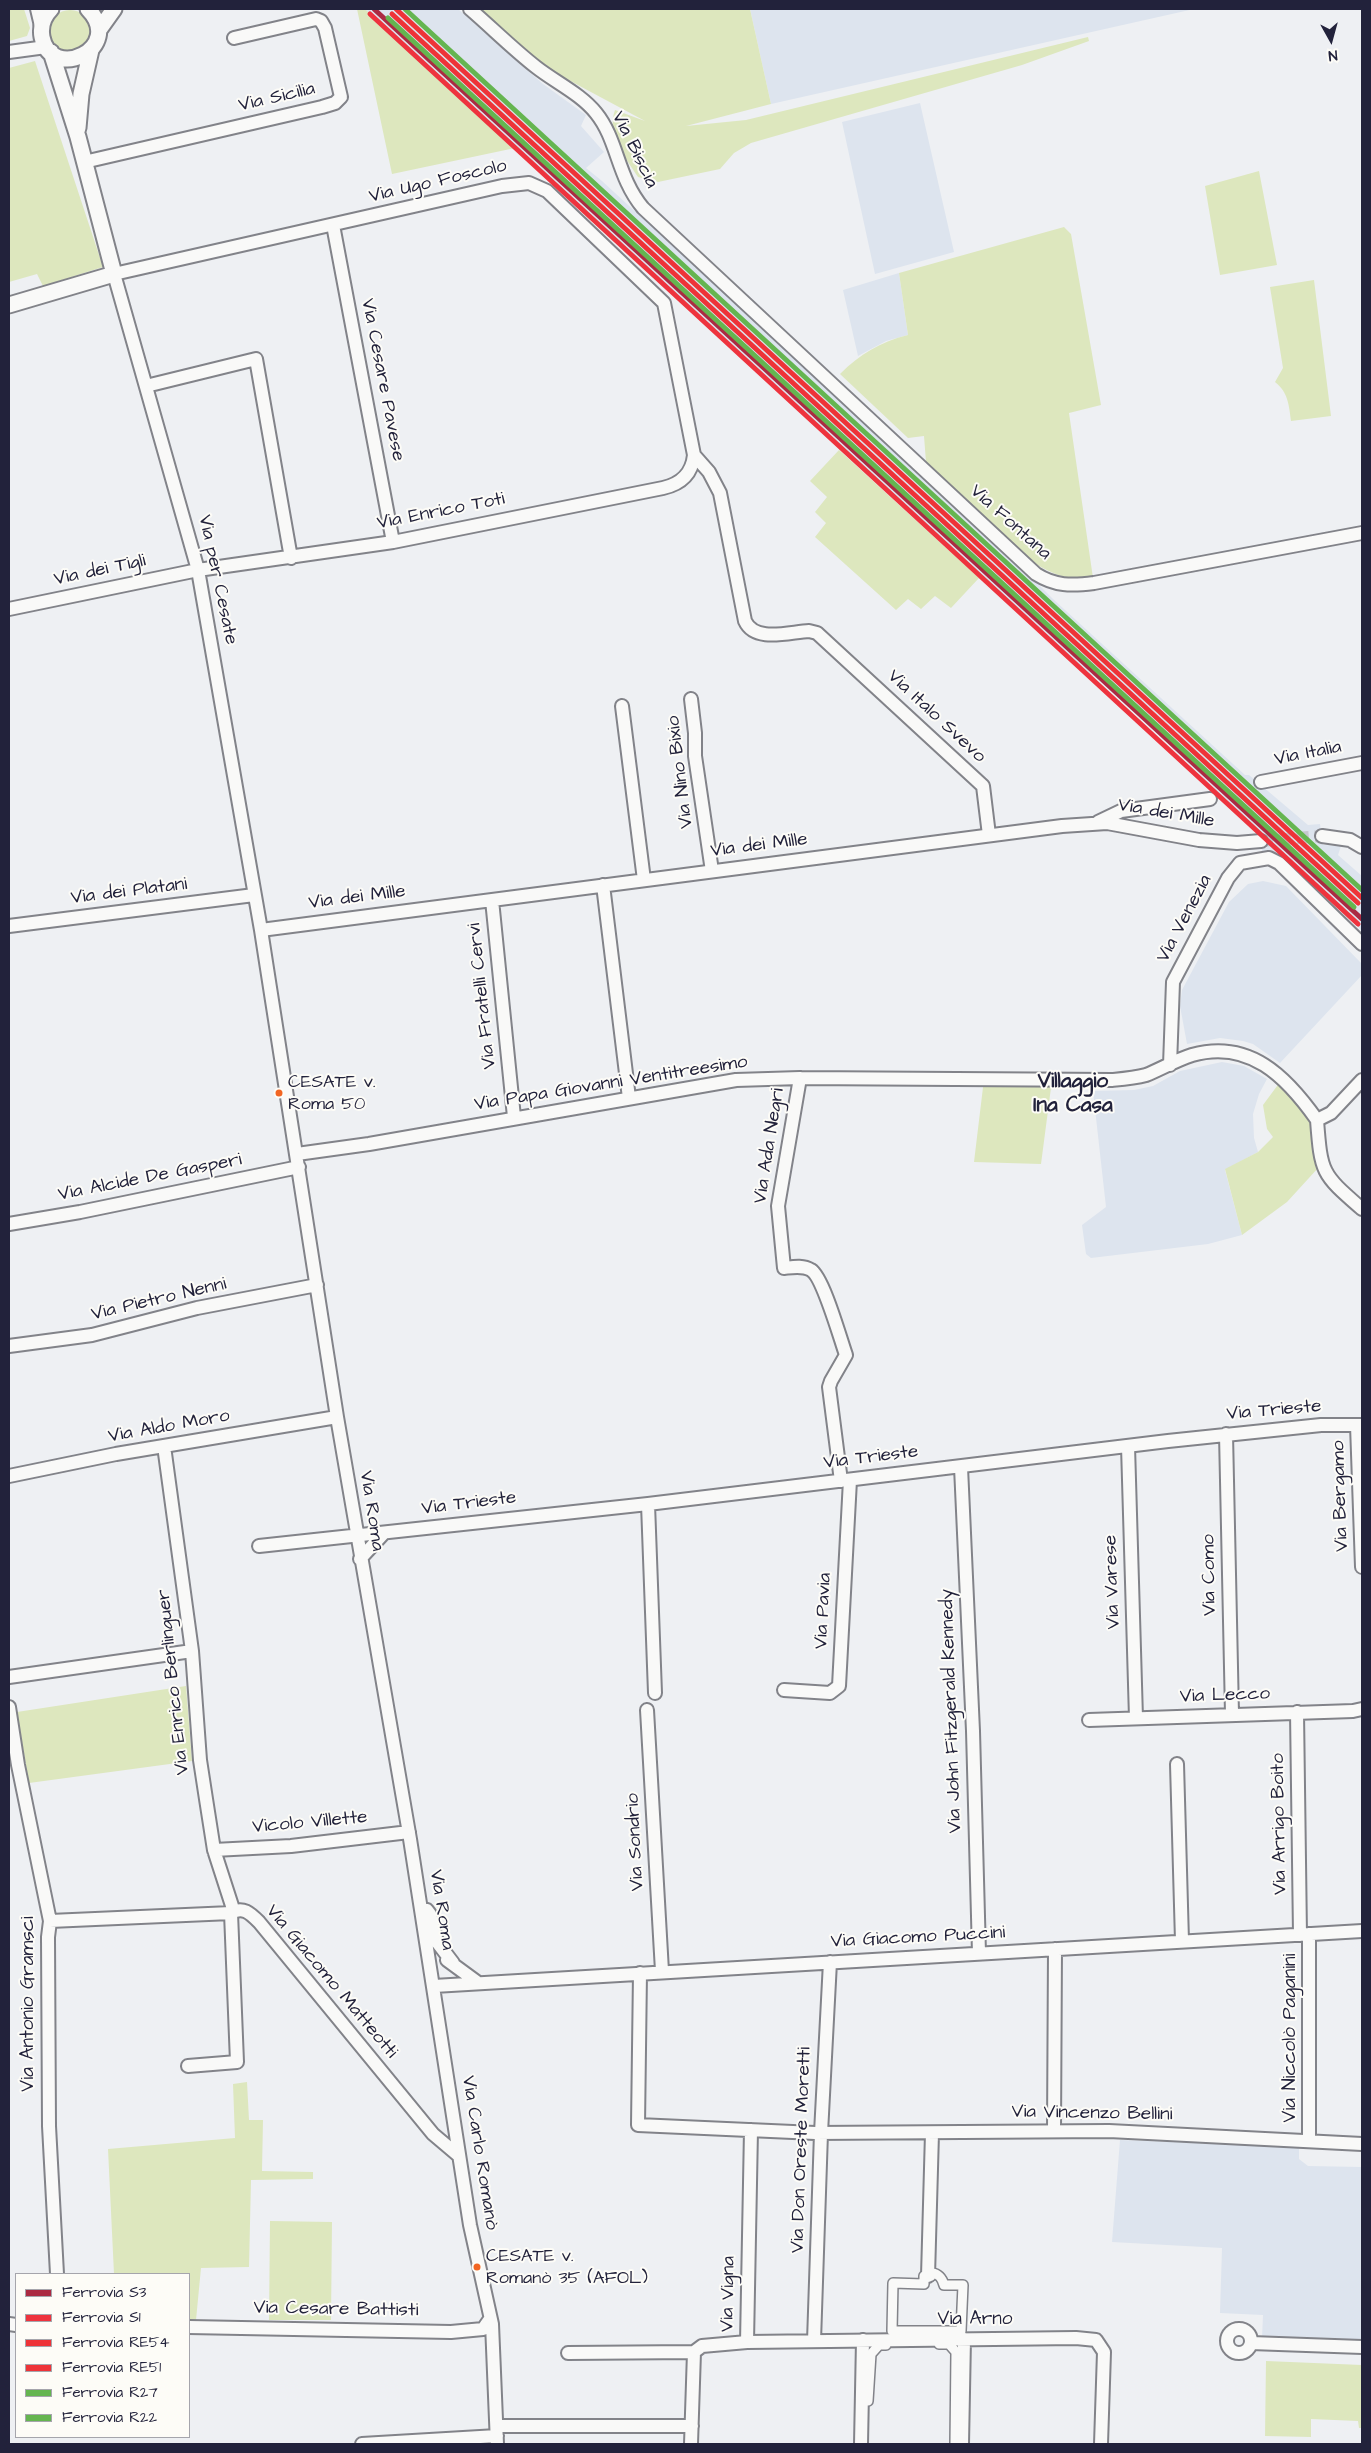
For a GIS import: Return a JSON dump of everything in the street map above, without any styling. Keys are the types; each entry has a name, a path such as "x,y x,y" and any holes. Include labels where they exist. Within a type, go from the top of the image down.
{"street":[{"path":"37,9 41,26"},
{"path":"41,26 44,17 52,9"},
{"path":"88,9 97,21 99,30"},
{"name":"Via per Cesate","path":"78,137 81,94 91,50 98,37 99,30 114,9"},
{"name":"Via Biscia","path":"470,9 534,66 588,104 604,126 622,176 635,198 757,315"},
{"name":"Via Sicilia","path":"84,162 322,108 335,103 341,97 325,28 321,21 316,19 234,38"},
{"name":"Via per Cesate","path":"41,26 41,34 49,50 78,137 114,274 198,570 254,895 262,930 279,1041"},
{"path":"9,52 49,50 67,59 84,56 91,50"},
{"name":"Via Ugo Foscolo","path":"114,274 516,183 529,183 546,191 664,303 694,455 715,483 721,499 745,621 749,630 758,634 809,630 817,633 827,642"},
{"name":"Via Cesare Pavese","path":"333,225 393,542"},
{"path":"9,306 114,274"},
{"name":"Via Fontana","path":"757,315 1036,574 1048,581 1062,585 1094,583 1362,533"},
{"path":"146,386 256,359 292,558"},
{"path":"694,455 693,464 686,476 704,478 715,483"},
{"name":"Via Enrico Toti","path":"198,570 393,542 663,488 680,482 686,476"},
{"name":"Via dei Tigli","path":"9,609 198,570"},
{"name":"Via Italo Svevo","path":"827,642 983,786 989,835"},
{"name":"Via Nino Bixio","path":"691,699 695,734 695,756 712,871"},
{"path":"622,706 644,880"},
{"name":"Via Italia","path":"1261,782 1362,763"},
{"path":"1096,823 1121,811 1210,800"},
{"name":"Via dei Mille","path":"262,930 989,835 1096,823 1115,823 1198,840 1237,843 1261,841"},
{"path":"1322,836 1350,840 1362,847"},
{"name":"Via Venezia","path":"1170,1065 1173,982 1228,878 1240,863 1269,858 1278,862 1362,944"},
{"path":"603,885 629,1098"},
{"name":"Via dei Platani","path":"9,926 254,895"},
{"name":"Via Fratelli Cervi","path":"492,900 514,1117"},
{"name":"Via Roma","path":"279,1041 336,1417 409,1832 434,1986"},
{"path":"1170,1065 1190,1056 1210,1051 1239,1052 1261,1062 1278,1075 1304,1101 1317,1120 1320,1158 1325,1173 1362,1209"},
{"name":"Via Papa Giovanni Ventitreesimo","path":"297,1154 369,1144 514,1117 736,1080 800,1078 1087,1081 1143,1076 1170,1065"},
{"name":"Via Ada Negri","path":"800,1078 778,1215 784,1268 801,1266 811,1270 817,1277 822,1285 846,1355 830,1381 845,1480"},
{"path":"1317,1120 1331,1113 1362,1080"},
{"name":"Via Alcide De Gasperi","path":"9,1224 80,1212 299,1167"},
{"name":"Via Pietro Nenni","path":"9,1346 92,1336 197,1308 317,1285"},
{"name":"Via Aldo Moro","path":"9,1476 164,1446 336,1417"},
{"name":"Via Trieste","path":"259,1546 648,1504 1226,1434 1321,1425 1360,1425"},
{"name":"Via Bergamo","path":"1360,1425 1362,1567"},
{"name":"Via Como","path":"1226,1434 1232,1714"},
{"name":"Via Enrico Berlinguer","path":"164,1446 192,1652 200,1760 214,1850 232,1912 238,2062 188,2066"},
{"name":"Via Varese","path":"1128,1446 1136,1718"},
{"name":"Via John Fitzgerald Kennedy","path":"961,1467 973,1731 979,1953"},
{"name":"Via Pavia","path":"784,1690 830,1693 839,1686 845,1480"},
{"path":"648,1504 655,1694"},
{"path":"360,1559 384,1532"},
{"path":"9,1677 192,1652"},
{"name":"Via Antonio Gramsci","path":"9,1707 18,1765 50,1921 48,1936 49,2126 57,2273"},
{"name":"Via Lecco","path":"1089,1720 1353,1711 1362,1709"},
{"name":"Via Sondrio","path":"646,1710 662,1971"},
{"name":"Via Arrigo Boito","path":"1297,1712 1305,1934"},
{"path":"1177,1764 1182,1941"},
{"name":"Vicolo Villette","path":"214,1850 290,1846 409,1832"},
{"path":"421,1903 430,1914 437,1942 453,1962 477,1982"},
{"name":"Via Giacomo Matteotti","path":"50,1921 232,1912 243,1909 258,1922 433,2134 459,2156"},
{"name":"Via Giacomo Puccini","path":"434,1986 640,1972 1362,1931"},
{"name":"Via Niccolò Paganini","path":"1305,1934 1309,2141"},
{"path":"1054,2131 1055,1949"},
{"path":"428,1952 453,1962"},
{"name":"Via Don Oreste Moretti","path":"814,2340 821,2133 830,1962"},
{"name":"Via Vincenzo Bellini","path":"640,1972 638,2125 821,2133 1125,2131 1362,2144"},
{"name":"Via Carlo Romanò","path":"434,1986 470,2225 487,2324 493,2340 497,2435"},
{"name":"Via Vigna","path":"568,2354 694,2352 702,2346 747,2342 751,2130"},
{"path":"928,2276 932,2132"},
{"path":"932,2273 937,2274 942,2278 944,2285 962,2285 961,2331 892,2331 893,2284 924,2284 924,2276 928,2276 932,2273"},
{"name":"Via Cesare Battisti","path":"190,2327 451,2332 487,2324"},
{"name":"Via Arno","path":"747,2342 1076,2338 1096,2340 1102,2348 1104,2366 1100,2444"},
{"path":"962,2444 964,2339"},
{"path":"863,2340 863,2444"},
{"path":"1252,2343 1362,2348"},
{"path":"863,2444 871,2354 875,2348 879,2346 949,2344 956,2352 955,2444"},
{"path":"692,2444 694,2352"},
{"path":"362,2444 497,2435 541,2426 692,2426"}],"shaded area":[{"path":"365,9 458,9 543,84 586,115 581,126 604,152 586,168 1245,775 1249,775 1308,825 1320,824 1323,845 1341,846 1338,855 1362,876 1362,931 1277,853 1262,852 1260,831 1253,829 1214,793 1213,787 1161,737 1094,676 1086,676"},
{"path":"750,9 1194,9 771,104"},
{"path":"920,103 954,252 875,274 842,122"},
{"path":"899,273 908,335 886,341 858,356 843,290"},
{"path":"1263,881 1286,886 1362,964 1362,975 1280,1063 1253,1044 1243,1041 1220,1038 1187,1044 1180,1006 1182,990 1229,902 1248,884"},
{"path":"1222,1062 1244,1066 1267,1079 1259,1094 1253,1114 1254,1138 1258,1152 1225,1170 1242,1235 1208,1244 1091,1258 1086,1254 1082,1225 1106,1207 1093,1091 1134,1090 1153,1086 1180,1071"},
{"path":"1120,2140 1299,2147 1299,2159 1308,2166 1362,2167 1362,2343 1262,2339 1263,2315 1220,2313 1222,2248 1112,2242"}],"green space":[{"path":"9,9 24,9 30,28 27,36 9,41"},
{"path":"357,9 365,9 515,148 392,174"},
{"path":"479,9 750,9 771,104 686,126 746,120 1088,37 1089,41 1022,65 751,143 734,153 720,169 658,182 638,177 618,145 613,128 615,110 645,121 548,69"},
{"path":"74,10 82,13 88,19 91,31 88,43 82,49 66,52 58,49 52,43 49,27 52,19 58,13"},
{"path":"35,61 103,267 43,286 37,274 9,282 9,68"},
{"path":"1259,171 1277,265 1220,275 1205,186"},
{"path":"1064,227 1071,234 1101,405 1069,413 1093,578 1085,579 1062,576 1034,563 926,462 924,436 908,438 840,374 855,360 871,350 888,341 908,335 899,273"},
{"path":"1314,280 1331,416 1291,421 1283,390 1275,382 1283,368 1270,287"},
{"path":"839,450 979,578 951,608 935,596 921,609 908,599 896,610 815,537 826,523 815,512 827,497 810,481"},
{"path":"984,1079 1052,1080 1041,1164 974,1162"},
{"path":"1280,1082 1311,1116 1314,1154 1319,1167 1287,1202 1242,1235 1225,1169 1258,1152 1273,1137 1267,1129 1263,1105"},
{"path":"186,1686 192,1761 29,1783 17,1712"},
{"path":"247,2082 249,2120 263,2120 262,2171 313,2172 313,2179 251,2180 249,2267 201,2268 196,2320 190,2320 190,2273 114,2273 108,2149 235,2138 233,2084"},
{"path":"270,2221 332,2222 331,2320 269,2320"},
{"path":"1266,2361 1362,2365 1362,2428 1359,2428 1358,2421 1311,2419 1311,2437 1265,2436"}],"tunnel":[{"path":"1261,841 1322,836"}],"rail line":[{"name":"S3","path":"374,9 1362,919"},
{"name":"RE54","path":"396,9 1362,898"},
{"name":"R27","path":"405,9 1362,890"},
{"name":"S1","path":"370,14 1358,924"},
{"name":"RE51","path":"392,14 1358,903"},
{"name":"R22","path":"388,18 1354,907"}],"place":[{"name":"CESATE v. Roma 50","path":"279,1093"},
{"name":"CESATE v. Romanò 35 (AFOL)","path":"477,2267"}],"district":[{"name":"Villaggio Ina Casa","path":"1073,1095"}]}
